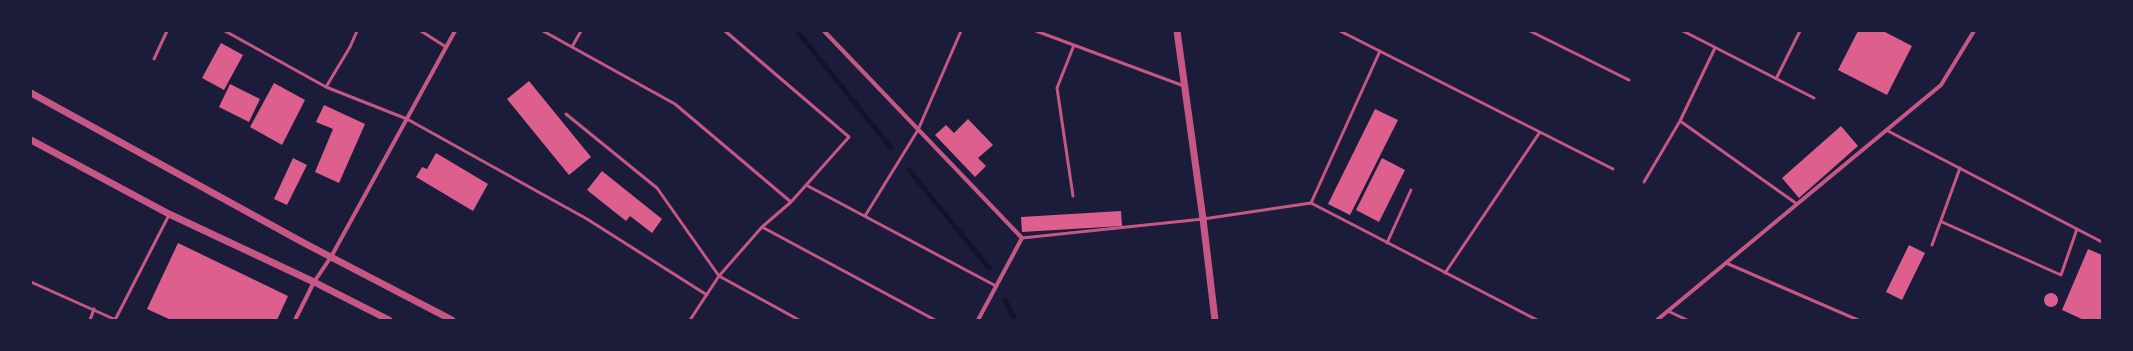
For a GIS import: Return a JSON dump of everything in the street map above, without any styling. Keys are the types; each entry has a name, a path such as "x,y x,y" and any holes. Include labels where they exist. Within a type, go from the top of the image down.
{"street":[{"path":"295,320 314,282 332,257 455,31"},
{"path":"824,31 1022,238 978,320"},
{"path":"1177,31 1203,219 1215,320"},
{"path":"1657,320 1941,85 1974,31"},
{"path":"31,93 332,257 452,320"},
{"path":"31,140 169,214 314,282 389,320"}],"lane":[{"path":"154,59 167,31"},
{"path":"225,31 326,87 408,119 588,219 707,295"},
{"path":"326,87 350,47 357,31"},
{"path":"421,31 446,47"},
{"path":"543,31 675,104 790,202"},
{"path":"572,47 580,31"},
{"path":"690,320 719,276 762,227 790,202 806,185 849,136 725,31"},
{"path":"865,216 918,130 961,31"},
{"path":"1036,31 1185,87"},
{"path":"1340,31 1613,169"},
{"path":"1530,31 1629,80"},
{"path":"1682,31 1814,98"},
{"path":"1776,79 1800,31"},
{"path":"1072,196 1057,88 1074,45"},
{"path":"1644,182 1680,121 1715,48"},
{"path":"1310,203 1380,51"},
{"path":"566,114 657,188 719,276 799,320"},
{"path":"1680,121 1797,204"},
{"path":"1886,130 2102,242"},
{"path":"1445,273 1540,132"},
{"path":"1932,245 1942,222 1960,168"},
{"path":"806,185 996,286"},
{"path":"1387,243 1412,190"},
{"path":"1022,238 1203,219 1310,203 1537,320"},
{"path":"31,282 116,320 169,214"},
{"path":"1942,222 2061,275 2077,229"},
{"path":"762,227 936,320"},
{"path":"1726,263 1858,320"},
{"path":"90,320 94,310"},
{"path":"1668,311 1687,320"}],"building":[{"path":"1858,31 1883,31 1912,46 1887,95 1838,70"},
{"path":"221,43 243,55 224,90 202,78"},
{"path":"529,81 591,157 569,175 507,99"},
{"path":"274,83 305,100 282,145 250,127"},
{"path":"230,84 260,99 249,122 219,107"},
{"path":"324,105 365,124 339,183 315,172 333,129 316,122"},
{"path":"1375,109 1398,120 1350,215 1328,204"},
{"path":"968,119 993,145 978,158 986,166 975,177 935,135 946,125 954,133"},
{"path":"1841,126 1858,146 1799,198 1782,178"},
{"path":"436,153 488,184 473,211 416,177 422,167 427,169"},
{"path":"293,158 307,165 287,205 274,199"},
{"path":"1382,158 1405,170 1379,222 1356,210"},
{"path":"602,171 662,219 652,233 630,216 626,221 587,190"},
{"path":"1121,211 1122,226 1022,232 1021,217"},
{"path":"178,243 288,296 277,320 171,320 147,309"},
{"path":"1909,245 1925,253 1902,300 1886,292"},
{"path":"2088,249 2102,255 2102,320 2084,320 2062,310"},
{"path":"2048,293 2054,293 2058,297 2058,303 2054,307 2048,307 2044,303 2044,297"}],"waterway":[{"path":"797,31 891,148"},
{"path":"909,170 989,268"},
{"path":"1005,300 1015,320"}]}
